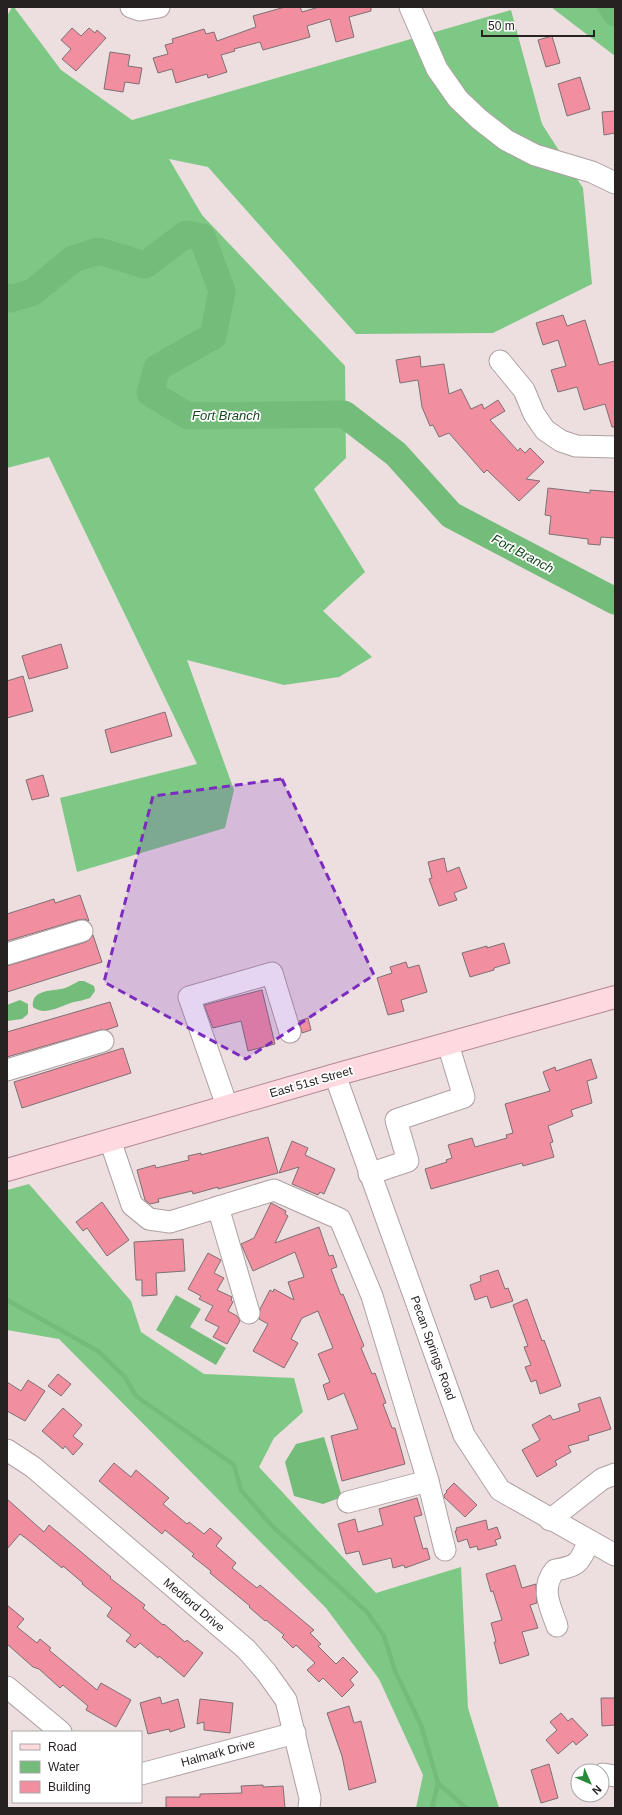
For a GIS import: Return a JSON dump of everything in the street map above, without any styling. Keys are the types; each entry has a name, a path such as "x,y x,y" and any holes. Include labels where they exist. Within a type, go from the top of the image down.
{"main road":[{"name":"East 51st Street","path":"7,1170 335,1075 615,997"}],"street":[{"path":"132,7 140,10 159,7"},
{"path":"410,7 437,68 458,99 479,119 506,140 535,154 592,172 615,182"},
{"path":"500,360 524,390 534,414 545,430 561,441 576,446 615,447"},
{"path":"7,954 82,931"},
{"path":"227,1106 189,997 272,973 290,1032"},
{"path":"7,1070 103,1041"},
{"path":"369,1174 408,1161 396,1120 464,1097 448,1044"},
{"name":"Pecan Springs Road","path":"335,1075 369,1174 464,1435 500,1490 550,1520 615,1555"},
{"path":"110,1140 132,1205 149,1219 170,1222 274,1190 340,1220 372,1296 428,1481 445,1550"},
{"path":"218,1207 249,1313"},
{"name":"Medford Drive","path":"7,1450 33,1467 246,1649 266,1672 286,1700 310,1798 309,1808"},
{"path":"550,1520 602,1478 615,1474"},
{"path":"348,1502 428,1481"},
{"path":"557,1626 547,1597 548,1578 555,1570 573,1567 581,1558 589,1541"},
{"path":"7,1687 60,1731"},
{"name":"Halmark Drive","path":"142,1774 295,1733"}],"highlighted area":[{"path":"282,779 374,975 246,1059 104,982 153,796"}],"shaded area":[{"path":"12,7 14,7 61,70 132,120 511,10 542,124 583,188 592,284 493,333 356,334 208,167 169,159 202,215 345,366 346,458 314,489 365,572 323,611 372,657 339,677 284,685 187,660 234,790 225,828 77,872 60,798 197,764 49,457 7,468 7,16"},
{"path":"551,7 615,7 615,56"},
{"path":"29,1184 131,1301 141,1332 204,1374 294,1378 303,1412 274,1438 259,1467 376,1593 461,1567 468,1708 499,1808 416,1808 423,1775 379,1679 326,1608 59,1339 7,1330 7,1190"}],"water":[{"path":"596,7 615,7 615,27 607,24"},
{"path":"79,981 84,981 94,986 95,991 90,998 48,1011 38,1010 33,1007 33,1001 38,994 66,988"},
{"path":"20,1000 28,1004 28,1014 22,1019 7,1021 7,1005"},
{"path":"176,1295 201,1309 190,1327 226,1348 216,1365 156,1330"},
{"path":"324,1437 342,1497 323,1504 294,1496 285,1462 296,1444"}],"building":[{"path":"285,7 300,7 302,12 319,7 371,7 371,11 349,17 354,37 336,42 330,19 307,26 310,37 263,50 260,42 234,49 235,51 221,55 227,72 208,78 207,74 176,83 172,69 158,73 153,58 168,54 165,45 173,43 172,39 204,29 206,34 214,32 217,41 256,27 253,16"},
{"path":"72,28 81,36 89,28 95,33 97,30 106,38 76,71 62,59 71,49 61,40"},
{"path":"552,36 560,63 546,67 538,40"},
{"path":"110,52 130,55 128,66 142,68 139,84 125,82 123,92 104,89"},
{"path":"580,77 590,109 567,116 558,84"},
{"path":"615,111 615,133 604,135 602,112"},
{"path":"563,315 567,326 585,320 599,365 615,361 615,427 612,427 605,404 584,410 577,387 558,392 551,370 566,366 558,340 543,345 536,323"},
{"path":"420,356 421,367 444,364 449,394 461,389 471,409 482,404 484,409 498,400 505,411 490,420 518,451 520,448 525,453 530,448 544,462 526,479 540,481 519,501 487,470 484,473 449,433 439,437 433,425 430,426 422,407 418,380 400,383 396,360"},
{"path":"548,488 590,493 590,490 615,492 615,538 601,537 600,545 588,544 588,539 549,534 551,516 545,515"},
{"path":"61,644 68,668 29,679 22,656"},
{"path":"23,676 33,711 7,718 7,681"},
{"path":"165,712 172,736 111,753 105,730"},
{"path":"43,775 49,796 32,800 26,780"},
{"path":"444,858 447,872 459,867 467,888 454,893 457,900 439,906 429,879 432,878 428,862"},
{"path":"80,895 89,921 84,919 78,920 7,941 7,914 54,899 55,903"},
{"path":"93,935 102,962 7,992 7,966 86,942"},
{"path":"504,943 510,963 494,968 494,970 470,977 462,953"},
{"path":"406,962 408,968 419,965 427,992 401,1000 404,1011 388,1015 377,978 392,973 390,967"},
{"path":"262,990 275,1044 248,1051 241,1021 213,1028 204,1005"},
{"path":"110,1002 118,1026 7,1057 7,1032"},
{"path":"308,1018 311,1030 302,1033 299,1021"},
{"path":"123,1048 131,1073 22,1108 14,1082"},
{"path":"591,1059 597,1078 587,1081 592,1103 571,1110 573,1116 548,1126 553,1142 550,1143 554,1157 523,1166 522,1163 431,1189 425,1169 447,1162 446,1160 452,1158 448,1145 472,1138 475,1147 507,1138 506,1135 513,1133 505,1104 550,1091 543,1072 555,1067 556,1071"},
{"path":"268,1137 278,1173 218,1189 218,1187 193,1194 192,1191 158,1199 159,1202 150,1204 145,1200 137,1170 155,1165 156,1168 189,1160 188,1156 201,1153 201,1155"},
{"path":"292,1141 308,1148 305,1155 335,1169 324,1194 320,1192 318,1195 292,1184 299,1167 279,1173"},
{"path":"102,1202 129,1240 107,1256 87,1228 83,1231 76,1222"},
{"path":"271,1203 286,1211 285,1214 288,1216 275,1243 319,1227 329,1256 333,1255 337,1267 331,1269 364,1346 361,1348 372,1374 375,1373 386,1403 383,1404 392,1428 395,1428 405,1464 342,1481 331,1436 358,1429 344,1393 328,1400 323,1385 330,1382 318,1354 333,1348 318,1311 302,1318 291,1339 298,1343 284,1368 253,1351 268,1324 259,1319 260,1309 270,1290 273,1292 274,1289 294,1300 288,1282 304,1277 295,1252 253,1271 241,1244 254,1238"},
{"path":"183,1239 185,1271 156,1273 157,1295 142,1296 142,1280 136,1280 134,1242"},
{"path":"208,1253 221,1260 214,1273 224,1278 217,1290 232,1297 231,1300 233,1302 228,1311 237,1316 240,1321 227,1344 213,1337 219,1327 205,1320 213,1306 199,1299 201,1296 188,1289"},
{"path":"498,1270 505,1289 508,1288 513,1301 491,1308 487,1296 475,1300 470,1285 481,1281 480,1276"},
{"path":"527,1299 542,1341 544,1340 561,1386 540,1394 536,1380 531,1382 525,1367 531,1365 524,1347 528,1346 513,1305"},
{"path":"58,1374 71,1384 61,1396 48,1386"},
{"path":"28,1380 45,1391 25,1421 7,1411 7,1382 21,1391"},
{"path":"600,1397 611,1429 588,1436 589,1440 568,1446 571,1452 555,1461 557,1465 537,1477 522,1450 540,1440 532,1425 550,1415 553,1420 580,1411 578,1404"},
{"path":"63,1408 82,1425 73,1436 83,1444 73,1455 65,1446 63,1449 42,1431"},
{"path":"114,1463 131,1477 136,1470 169,1498 163,1504 187,1524 189,1522 204,1534 210,1528 222,1538 216,1546 236,1563 232,1568 257,1588 260,1585 314,1630 310,1633 321,1644 318,1646 336,1664 343,1657 358,1672 350,1680 354,1685 342,1697 323,1678 319,1682 307,1670 315,1663 296,1645 293,1648 282,1637 284,1635 266,1620 265,1621 249,1607 250,1606 210,1573 211,1571 192,1556 194,1554 165,1530 162,1534 99,1481"},
{"path":"454,1483 477,1505 465,1517 444,1497 447,1492 446,1491"},
{"path":"417,1498 422,1515 414,1517 423,1549 427,1548 430,1559 405,1568 404,1565 393,1568 391,1558 363,1565 359,1551 346,1554 338,1524 355,1519 358,1532 383,1525 379,1509"},
{"path":"7,1499 44,1532 49,1525 111,1577 110,1578 145,1605 143,1608 163,1625 164,1624 185,1642 187,1640 203,1653 184,1677 159,1656 158,1658 140,1643 135,1648 126,1641 131,1635 107,1616 112,1608 82,1584 83,1583 63,1566 62,1568 27,1539 20,1534 7,1549"},
{"path":"486,1520 488,1530 497,1527 501,1538 495,1540 497,1545 478,1550 477,1546 470,1548 467,1539 458,1542 455,1531 457,1530 456,1528"},
{"path":"515,1565 522,1588 536,1584 537,1603 530,1605 538,1628 522,1632 529,1655 500,1664 491,1623 502,1620 486,1574"},
{"path":"7,1605 24,1619 17,1627 37,1643 40,1639 51,1648 49,1650 97,1690 101,1683 131,1700 116,1727 86,1710 88,1706 63,1685 60,1688 39,1669 33,1667 7,1644"},
{"path":"160,1697 162,1704 178,1699 185,1727 170,1732 169,1729 148,1734 140,1703"},
{"path":"601,1698 615,1698 615,1725 602,1726"},
{"path":"200,1699 233,1703 230,1733 204,1730 204,1722 197,1724"},
{"path":"349,1706 354,1723 361,1721 376,1782 349,1790 342,1756 327,1713"},
{"path":"561,1713 568,1721 572,1718 588,1735 576,1745 573,1741 558,1754 546,1740 557,1730 550,1722"},
{"path":"549,1764 558,1798 541,1803 531,1770"},
{"path":"263,1785 263,1787 283,1786 285,1808 166,1808 166,1797 200,1797 200,1794 242,1793 241,1786"}],"waterway":[{"name":"Fort Branch","path":"7,297 10,299 33,292 73,259 99,251 145,265 186,234 202,237 222,291 213,336 157,368 150,393 188,416 344,414 396,454 451,515 615,601"},
{"path":"7,1300 98,1351 125,1377 136,1396 234,1465 241,1490 272,1526 367,1612 384,1636 395,1671 421,1725 438,1783 466,1808"},
{"path":"432,1808 438,1783"}]}
